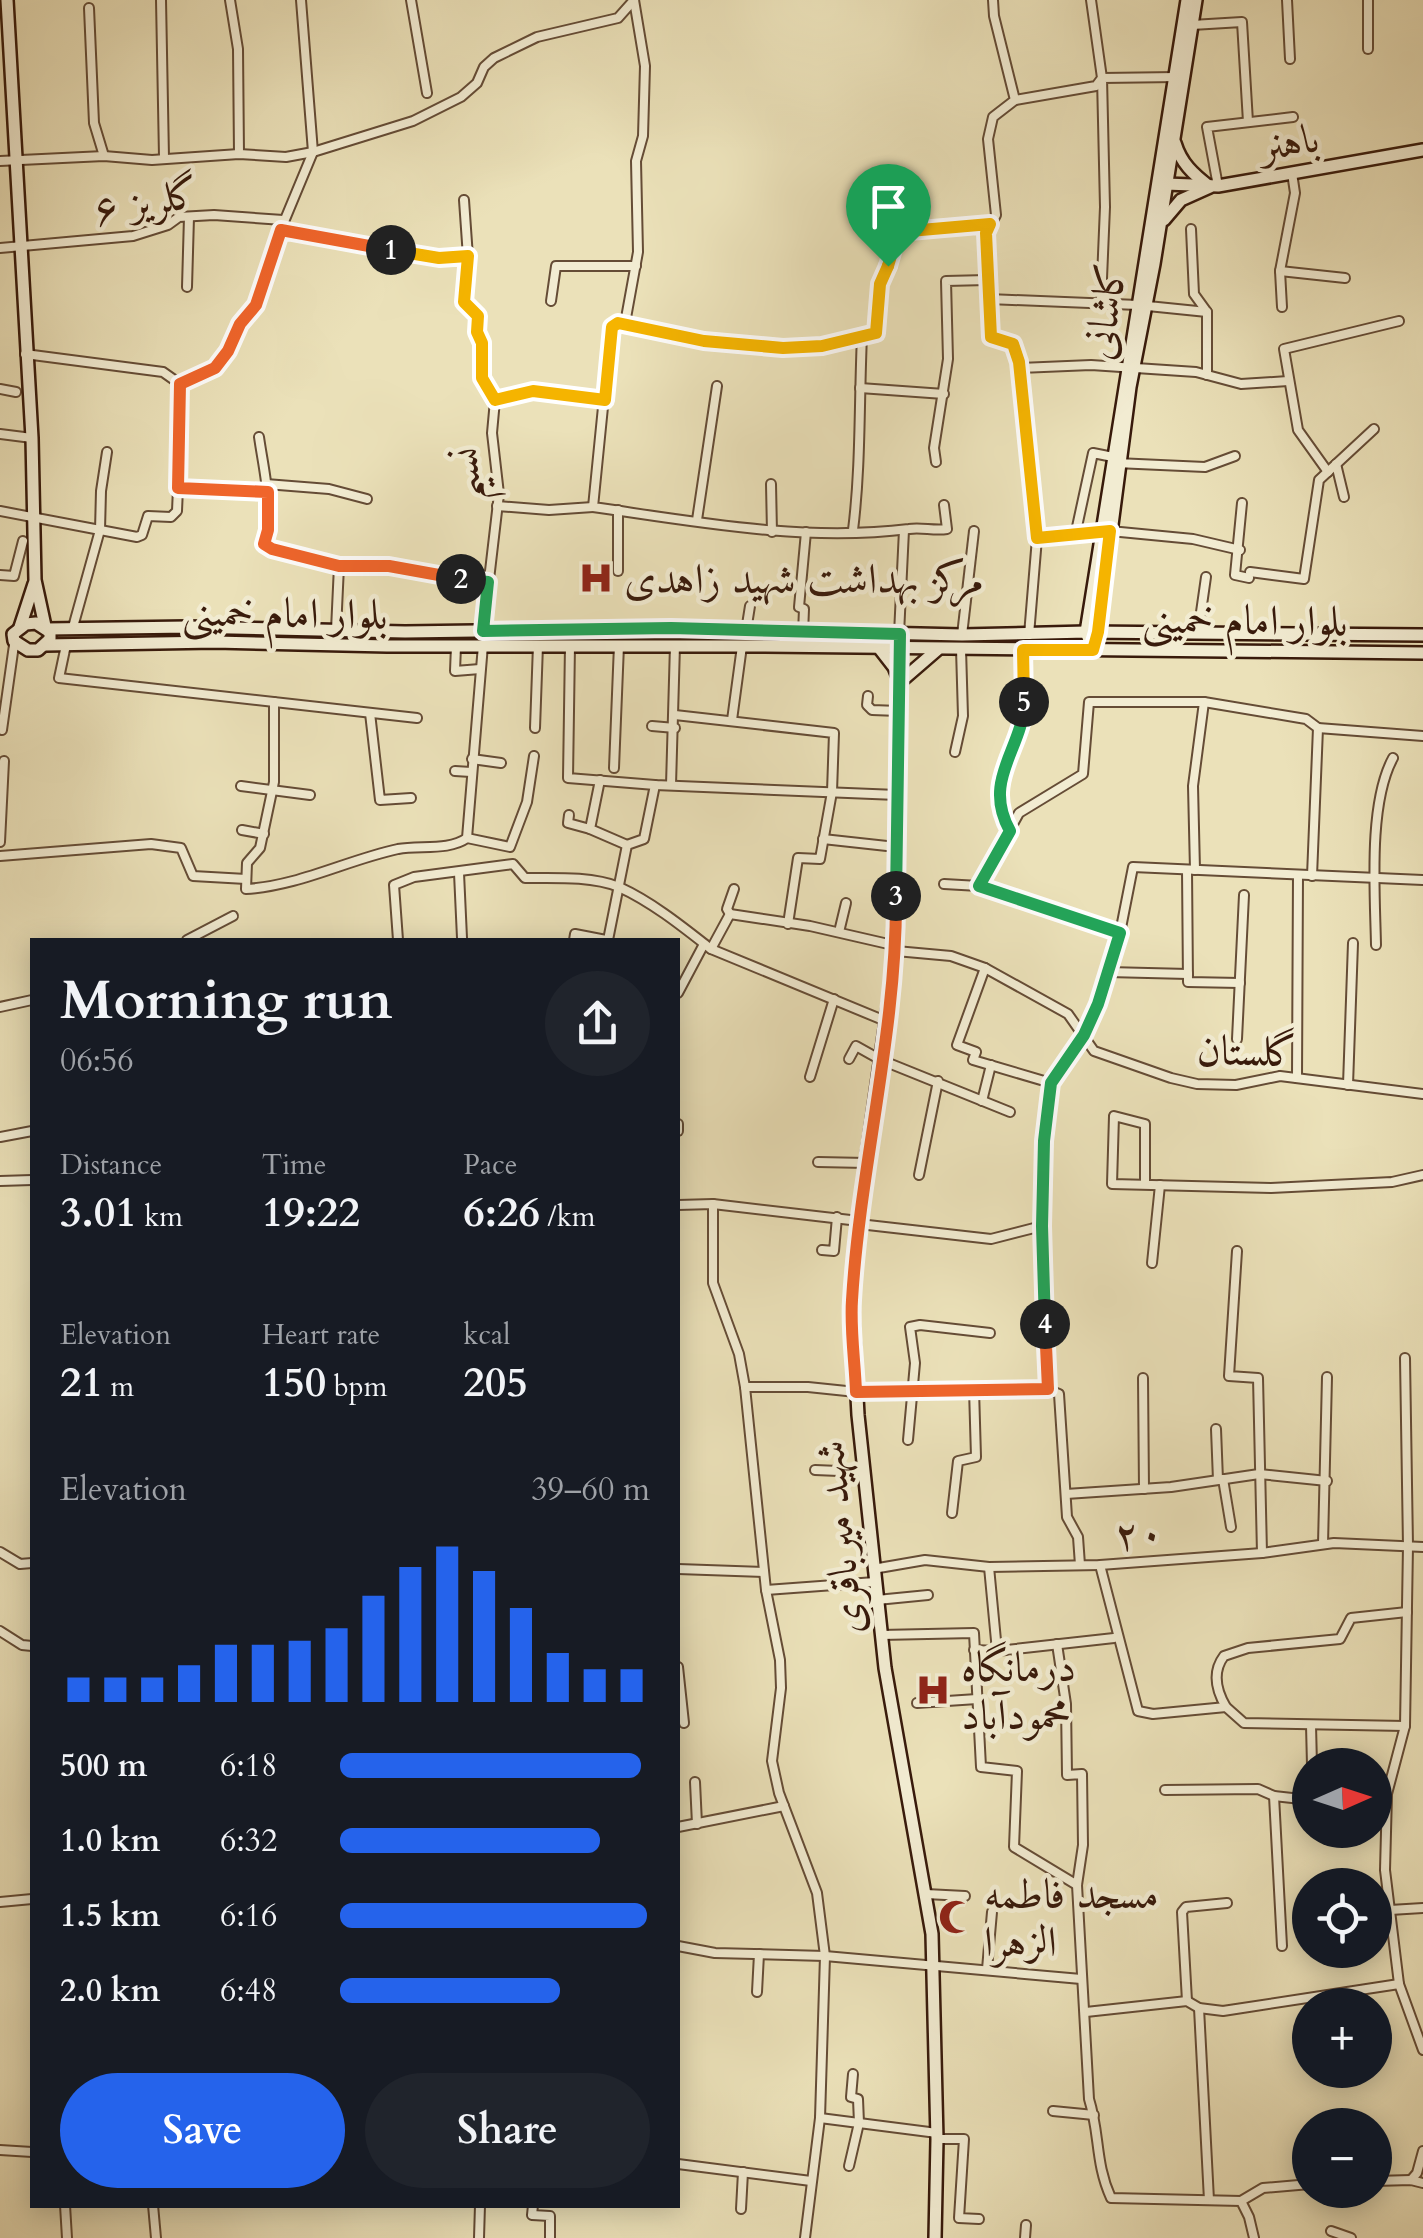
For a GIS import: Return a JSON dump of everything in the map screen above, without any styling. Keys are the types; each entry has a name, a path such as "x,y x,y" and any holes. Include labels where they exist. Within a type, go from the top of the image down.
{"main road":[{"path":"0,643 28,650 46,646 50,639 36,580 32,438 7,0"},
{"name":"کاشانی","path":"1092,632 1130,367 1159,230 1173,138 1187,0"},
{"name":"کاشانی","path":"1142,306 1167,120 1196,0"},
{"path":"1167,120 1185,164 1214,187"},
{"name":"باهنر","path":"1166,184 1214,187 1423,150"},
{"path":"1148,240 1181,200 1214,187"},
{"path":"17,646 14,634 36,580"},
{"path":"0,630 36,623 46,628"},
{"name":"بلوار امام خمینی","path":"46,628 671,628 962,635 1423,635"},
{"path":"1092,632 1093,650"},
{"name":"شهید میرباقری","path":"900,634 896,948 866,1164 852,1304 863,1472 881,1635 926,1894 934,1966 935,2238"},
{"path":"1394,635 1394,653"},
{"name":"بلوار امام خمینی","path":"46,646 215,642 1423,653"},
{"path":"880,649 900,682 937,650"}],"street":[{"path":"160,0 164,157"},
{"path":"230,0 238,49 240,154"},
{"path":"180,384 215,368 240,324 256,305 282,225 313,152 301,0"},
{"path":"411,0 427,93"},
{"path":"0,161 104,156 191,159 240,154 286,157 313,152 413,121 460,97 477,83 484,66 494,58 537,37 618,18 634,0"},
{"path":"594,507 612,327 626,318 636,266 636,161 644,136 645,66 634,0"},
{"path":"993,0 1015,100"},
{"path":"1091,0 1102,78 1101,302"},
{"path":"1287,0 1290,58"},
{"path":"1368,0 1368,49"},
{"path":"89,8 94,124 104,156"},
{"path":"1190,25 1242,22 1248,122"},
{"path":"1102,78 1177,76"},
{"path":"1029,635 1037,538 1020,368 1013,344 991,337 986,233 996,216 988,139 993,117 1015,100 1096,86 1102,78"},
{"path":"1214,187 1207,127 1293,117"},
{"path":"1282,307 1280,271 1295,193 1292,173"},
{"name":"نسیم","path":"464,200 468,256 464,302 478,316 482,378 495,400 492,432 497,506 483,631"},
{"name":"گلریز ۶","path":"0,248 133,236 178,217 190,217 282,225 439,258 468,256"},
{"path":"187,287 190,217"},
{"path":"618,323 704,341 783,348 822,346 876,333 880,284 898,232 990,224"},
{"path":"1192,228 1194,294 1207,312 1206,375"},
{"path":"551,301 556,266 636,266"},
{"path":"1280,271 1346,278"},
{"path":"936,462 934,448 948,360 946,281 987,280"},
{"path":"988,299 1101,302 1207,312"},
{"path":"1328,472 1298,430 1284,349 1399,321"},
{"path":"853,530 860,482 862,336"},
{"path":"25,354 163,372 180,384"},
{"path":"1020,368 1130,367 1206,375 1241,384 1288,380"},
{"path":"0,511 137,537 142,535 148,516 170,517 177,511 180,384"},
{"path":"697,520 717,386"},
{"path":"860,388 944,394"},
{"path":"0,389 16,392"},
{"path":"495,400 533,391 605,400"},
{"path":"1242,503 1235,575 1304,579 1319,480 1374,429"},
{"path":"0,434 32,438"},
{"path":"259,437 267,488 268,530 264,544 339,566 389,566 488,582"},
{"path":"73,627 100,530 107,452"},
{"path":"1074,536 1093,453 1115,461 1204,467 1235,456"},
{"path":"1336,464 1344,497"},
{"path":"771,484 772,532"},
{"path":"178,488 329,489 367,499"},
{"path":"497,506 549,510 594,507 772,532 806,532 947,529 944,505"},
{"path":"618,510 618,571"},
{"path":"900,634 904,530"},
{"path":"962,635 974,531"},
{"path":"804,633 804,610 799,607 806,532"},
{"path":"1037,538 1106,532 1192,539 1240,550"},
{"path":"0,575 14,576 23,541"},
{"path":"336,630 339,566"},
{"path":"1198,633 1206,577"},
{"path":"746,632 750,606"},
{"path":"570,644 568,778 897,794"},
{"path":"66,645 58,678 418,718"},
{"path":"467,838 483,645"},
{"path":"535,728 538,645"},
{"path":"614,768 618,645"},
{"path":"671,785 675,645"},
{"path":"2,730 17,646"},
{"path":"456,646 455,671 480,669"},
{"path":"732,720 742,646"},
{"path":"956,752 963,716 961,650"},
{"path":"1010,831 1002,817 1002,769 1023,721 1023,650"},
{"path":"868,696 867,705 872,710 899,711"},
{"path":"274,702 274,782 260,848 247,864 246,889 269,888 402,848 458,844 467,838 510,847"},
{"path":"979,886 1019,813 1083,774 1089,702 1204,702 1306,719 1318,728 1423,736"},
{"path":"1204,702 1192,786 1188,982 1240,984"},
{"path":"370,713 380,800 412,798"},
{"path":"675,715 834,733 832,792 820,860 798,858 788,924"},
{"path":"652,726 675,728"},
{"path":"1312,876 1318,728"},
{"path":"534,756 526,802 510,847 513,864 525,878 618,886 707,946 888,1022"},
{"path":"1376,946 1375,879 1384,781 1393,758"},
{"path":"472,759 502,762"},
{"path":"0,842 4,761"},
{"path":"455,771 471,772"},
{"path":"590,829 600,780"},
{"path":"569,815 568,823 627,845 644,839 655,785"},
{"path":"240,786 310,795"},
{"path":"242,830 264,834"},
{"path":"823,839 896,847"},
{"path":"0,856 151,844 181,848 194,876 246,879"},
{"path":"607,938 627,845"},
{"path":"398,938 394,885 414,878 513,864"},
{"path":"1048,1389 1042,1226 1044,1141 1051,1083 1084,1035 1098,1004 1120,933 1133,867 1423,880"},
{"path":"458,872 462,938"},
{"path":"1297,1078 1298,875"},
{"path":"944,884 979,886 1120,933"},
{"path":"680,990 730,914 727,909 734,889"},
{"path":"1238,1039 1244,895"},
{"path":"839,932 846,903"},
{"name":"گلستان","path":"730,914 839,932 896,948 950,956 985,968 1068,1014 1094,1052 1197,1084 1236,1085 1280,1076 1423,1094"},
{"path":"191,938 233,916"},
{"path":"574,938 575,934 596,938"},
{"path":"1348,1086 1353,943"},
{"path":"985,968 958,1045 976,1052 973,1060 1051,1083"},
{"path":"1108,972 1188,974"},
{"path":"810,1077 834,999"},
{"path":"0,1008 30,1000"},
{"path":"848,1059 856,1046 1010,1112"},
{"path":"982,1101 991,1065"},
{"path":"919,1175 938,1082"},
{"path":"1145,1184 1145,1124 1114,1116 1112,1184 1283,1188 1392,1182 1423,1175"},
{"path":"0,1138 30,1131"},
{"path":"818,1162 866,1164"},
{"path":"0,1181 30,1180"},
{"path":"1152,1262 1160,1185"},
{"path":"680,1205 713,1204 837,1217 991,1239 1042,1226"},
{"path":"713,1204 714,1283 739,1354 746,1387 766,1590 780,1660 772,1761 784,1806 817,1892 825,1956 820,2118 805,2238"},
{"path":"822,1250 834,1251 837,1217"},
{"path":"1237,1252 1230,1376 1258,1378 1262,1553"},
{"path":"908,1440 915,1363 910,1327 990,1333"},
{"path":"1385,1868 1384,1812 1405,1726 1405,1358"},
{"path":"1322,1544 1327,1377"},
{"path":"1142,1378 1144,1489"},
{"path":"746,1387 808,1386 856,1392 1048,1389 1060,1394 1067,1517 1078,1537 1080,1565"},
{"path":"952,1514 958,1461 976,1457 974,1389"},
{"path":"1216,1429 1231,1527"},
{"path":"815,1470 863,1472"},
{"path":"1066,1494 1144,1489 1259,1474 1326,1481"},
{"name":"۲۰","path":"766,1590 874,1575 925,1560 989,1567 1100,1565 1262,1553 1322,1544 1423,1547"},
{"path":"0,1552 20,1564 30,1563"},
{"path":"1100,1565 1138,1712 1226,1707"},
{"path":"989,1567 997,1651"},
{"path":"680,1569 764,1572"},
{"path":"877,1600 928,1595"},
{"path":"1405,1726 1244,1723 1226,1707 1216,1674 1224,1656 1248,1648 1340,1639 1351,1618 1407,1612"},
{"path":"0,1630 11,1639 30,1645"},
{"path":"881,1635 974,1633 981,1767 1017,1770 1014,1847 1077,1885"},
{"path":"974,1650 1114,1638"},
{"path":"1057,1644 1066,1704 1067,1775 1082,1774 1084,1845 1077,1885 1088,2099 1094,2116 1100,2173 1111,2198 1241,2201 1263,2188 1292,2186"},
{"path":"680,1686 684,1724"},
{"path":"917,1703 977,1699"},
{"path":"1311,1725 1312,1748"},
{"path":"695,1782 697,1824"},
{"path":"1165,1790 1258,1789 1292,1798"},
{"path":"1274,1796 1282,1946"},
{"path":"680,1827 784,1806"},
{"path":"926,1894 966,1896"},
{"path":"0,1902 30,1899"},
{"path":"1187,2001 1182,1912 1186,1907 1227,1903"},
{"path":"1392,1910 1423,1908"},
{"path":"987,1969 992,1912"},
{"path":"1392,1925 1400,1984 1423,2049"},
{"path":"680,1946 1082,1978"},
{"path":"757,1992 759,1954"},
{"path":"1086,2012 1187,2001 1200,2008 1222,2011 1400,1984"},
{"path":"1200,2008 1209,2200"},
{"path":"850,2166 859,2123 858,2099 851,2098 853,2074"},
{"path":"1053,2111 1094,2116"},
{"path":"820,2118 964,2139 959,2218 979,2219"},
{"path":"0,2150 30,2152"},
{"path":"1412,2180 1423,2151"},
{"path":"680,2164 811,2181"},
{"path":"741,2209 744,2172"},
{"path":"1392,2181 1423,2183"},
{"path":"1241,2201 1254,2238"},
{"path":"65,2208 67,2238"},
{"path":"153,2208 156,2238"},
{"path":"479,2238 480,2208"},
{"path":"533,2208 532,2215 550,2216 550,2238"},
{"path":"1026,2225 1026,2238"},
{"path":"1331,2231 1351,2238"}],"place":[{"name":"مرکز بهداشت شهید زاهدی","path":"596,578"},
{"name":"درمانگاه محمودآباد","path":"933,1690"},
{"name":"مسجد فاطمه الزهرا","path":"956,1917"}],"route":[{"path":"990,224 986,233 991,337 1013,344 1019,362 1037,538 1110,531 1093,650 1023,650 1023,721 1002,769 1002,817 1010,831 979,886 1120,933 1084,1035 1051,1083 1044,1141 1042,1237 1048,1389 856,1392 852,1304 858,1224 896,951 900,634 671,628 483,631 488,582 389,566 339,566 272,549 264,544 268,492 178,488 180,384 215,368 228,351 240,324 256,305 281,230 439,258 468,256 464,302 478,316 482,378 495,400 533,391 605,400 612,327 618,323 704,341 783,348 822,346 876,333 880,284 888,266 898,232 990,224"}]}
